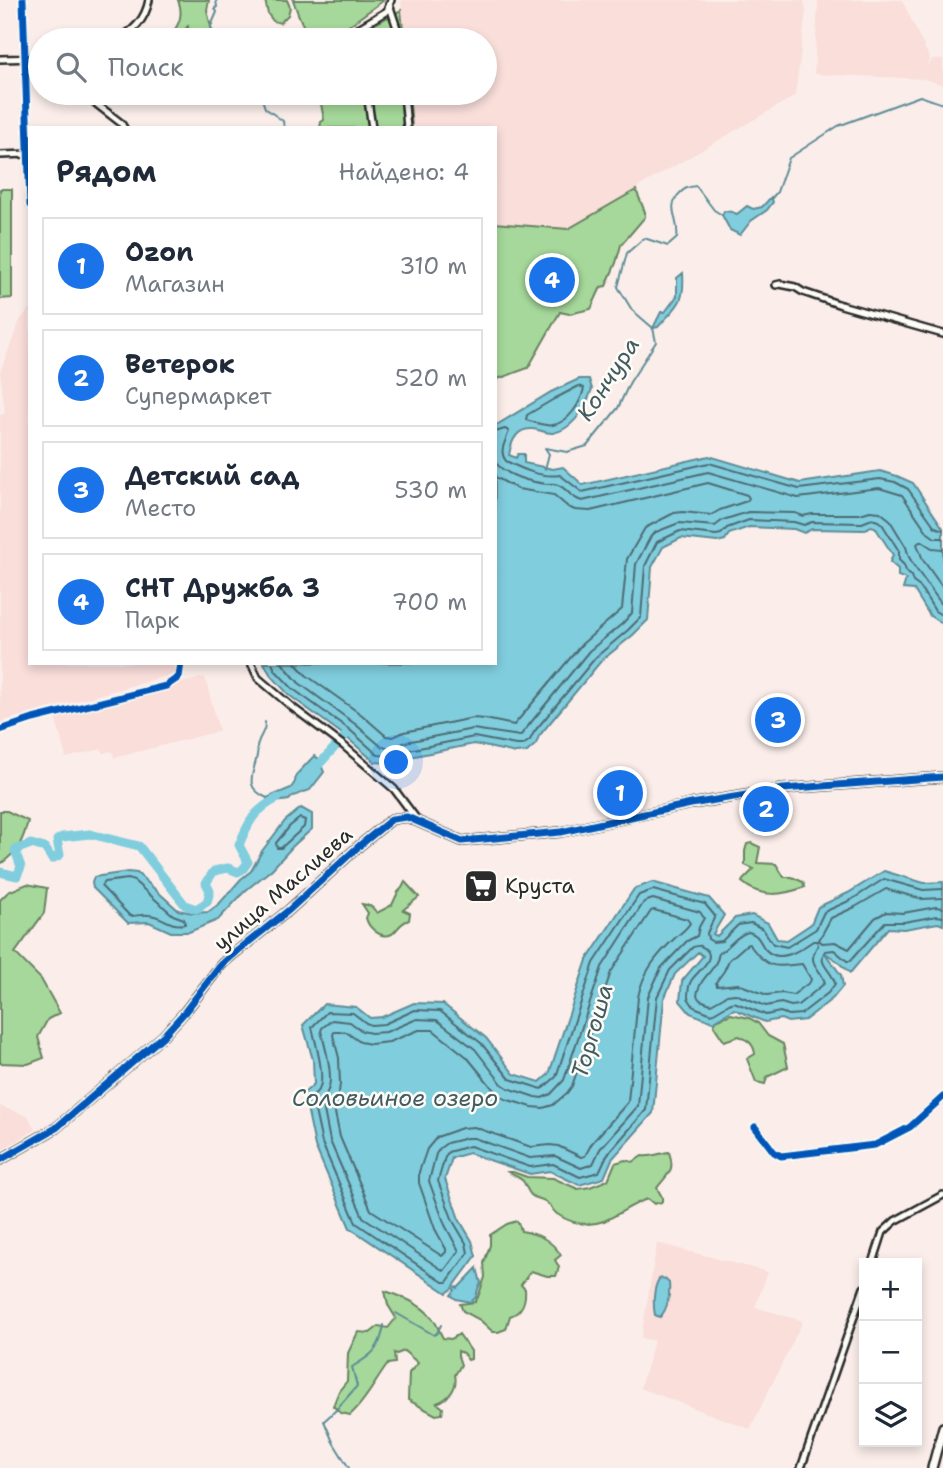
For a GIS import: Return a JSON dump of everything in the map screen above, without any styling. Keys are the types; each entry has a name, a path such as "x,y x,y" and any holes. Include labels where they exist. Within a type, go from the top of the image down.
{"street":[{"path":"23,0 28,126"},
{"path":"136,28 143,19 149,0"},
{"path":"359,28 387,11 390,2"},
{"path":"390,2 397,28"},
{"path":"0,59 26,58"},
{"path":"97,105 122,126"},
{"path":"369,105 372,126"},
{"path":"405,105 408,126"},
{"path":"0,155 28,154"},
{"path":"776,285 795,287 841,305 943,334"},
{"path":"0,730 166,685 179,677 181,665"},
{"path":"252,665 258,678 394,789 419,822 462,841 561,832 691,804 783,789 943,777"},
{"name":"улица Маслиева","path":"0,1160 49,1132 163,1036 231,956 289,910 391,819 407,817 419,822"},
{"path":"755,1127 774,1153 781,1156 875,1145 911,1127 943,1097"},
{"path":"875,1258 883,1232 895,1221 943,1195"},
{"path":"801,1468 859,1302"},
{"path":"932,1468 943,1427"}],"shaded area":[{"path":"401,0 804,0 806,12 795,96 568,229 497,223 497,126 412,126 410,105 497,105 497,28 403,28"},
{"path":"818,0 902,0 930,59 928,68 932,59 943,59 943,85 925,79 814,74"},
{"path":"28,310 28,665 175,665 174,674 0,722 0,415 5,413 0,372 20,320"},
{"path":"205,677 219,731 114,758 112,751 103,753 102,749 66,758 55,716"},
{"path":"0,1106 28,1116 35,1130 0,1151"},
{"path":"657,1243 768,1272 755,1307 803,1321 750,1429 640,1388 654,1341 641,1338"}],"green space":[{"path":"178,0 209,0 207,10 211,28 176,28 180,6"},
{"path":"265,0 287,0 290,7 288,15 280,23 273,21 268,14"},
{"path":"293,0 384,0 346,28 304,28"},
{"path":"401,10 403,28 368,28"},
{"path":"321,105 410,105 412,126 320,126 324,120"},
{"path":"0,189 12,189 12,298 0,299"},
{"path":"636,190 645,212 645,217 621,245 606,286 601,287 591,309 569,314 560,312 528,368 497,379 497,223 568,229"},
{"path":"0,811 7,811 28,821 19,845 2,863 0,861"},
{"path":"747,844 760,847 757,863 776,864 784,877 803,882 805,887 772,894 757,891 742,882 754,869 745,865 745,851"},
{"path":"405,882 419,897 403,910 410,913 409,920 392,934 379,934 367,922 368,913 362,904 377,913 392,905"},
{"path":"27,884 47,888 44,913 15,953 41,979 60,1013 48,1019 38,1037 44,1058 28,1064 0,1063 0,900 8,892"},
{"path":"731,1014 758,1023 768,1036 783,1044 788,1067 767,1077 765,1084 756,1082 747,1059 755,1054 752,1045 739,1036 724,1041 714,1026 716,1020"},
{"path":"669,1152 671,1168 657,1188 662,1202 654,1204 648,1199 604,1221 592,1224 574,1222 557,1214 546,1202 531,1195 521,1180 508,1172 527,1177 553,1178 578,1189 608,1180 615,1163 625,1160 633,1162 642,1156"},
{"path":"517,1221 521,1231 544,1238 553,1245 561,1255 555,1260 559,1267 556,1276 531,1271 521,1285 525,1293 520,1309 510,1316 506,1329 493,1332 480,1320 463,1311 460,1304 475,1302 478,1297 485,1277 484,1263 490,1235"},
{"path":"385,1291 419,1306 431,1316 443,1338 451,1339 459,1334 471,1351 471,1359 468,1360 458,1351 461,1365 455,1375 454,1388 449,1396 437,1403 443,1408 442,1414 436,1415 408,1400 409,1373 418,1363 404,1351 394,1353 395,1363 388,1364 350,1415 341,1413 333,1406 347,1381 348,1353 358,1332 370,1333 379,1326 388,1328 396,1318 388,1305"}],"water":[{"path":"771,197 773,202 767,210 751,221 740,235 730,230 722,215 724,211 737,214 747,206 753,209 762,207"},
{"path":"683,273 683,292 678,304 658,327 653,328 661,312 665,312 677,296 677,278"},
{"path":"579,379 589,379 592,389 583,409 567,427 553,433 526,429 518,433 509,455 516,458 518,454 524,454 524,463 553,469 563,467 583,485 709,456 800,483 880,471 913,483 943,528 943,624 930,616 914,590 903,589 906,579 898,576 898,569 890,562 893,555 875,527 864,530 812,529 804,533 794,529 749,527 729,534 725,540 717,542 681,538 663,547 652,567 648,620 601,661 527,752 516,753 474,744 410,757 399,764 375,762 289,695 265,665 497,665 497,425 551,392"},
{"path":"314,756 318,758 324,772 310,790 289,800 267,803 267,798 291,788 296,775"},
{"path":"301,808 312,814 312,829 218,920 189,932 171,932 149,922 128,923 93,888 94,877 137,873 178,910 208,912 251,871 262,851 285,821"},
{"name":"Соловьиное озеро","path":"884,871 924,883 943,882 943,925 938,923 904,929 888,928 850,973 824,952 841,975 843,986 833,998 805,1020 788,1022 781,1019 765,1022 734,1009 713,1022 690,1013 680,1001 682,981 703,956 698,952 675,974 664,999 653,1113 612,1159 604,1178 579,1185 550,1171 530,1174 469,1153 452,1158 445,1179 476,1256 454,1286 458,1288 477,1268 481,1283 471,1302 456,1299 451,1295 455,1290 453,1288 447,1293 350,1228 315,1146 304,1093 314,1084 313,1060 303,1025 324,1004 356,1007 370,1018 382,1017 414,1003 443,1004 486,1038 514,1074 540,1082 549,1074 587,960 634,889 652,882 709,898 724,915 713,934 717,936 735,918 752,915 768,923 777,939 787,940 811,924 818,907"},
{"path":"662,1278 669,1283 669,1292 667,1306 660,1317 655,1315 654,1297 657,1283"}],"waterway":[{"path":"211,28 217,12 216,0"},
{"name":"Кончура","path":"771,199 777,192 789,158 838,126 920,96 943,104"},
{"path":"264,105 283,121 284,126"},
{"name":"Кончура","path":"545,469 549,454 545,448 567,452 587,446 618,408 630,382 656,342 653,328 632,310 618,287 627,253 644,238 668,246 677,238 673,209 676,198 687,188 696,186 714,210 722,215"},
{"path":"265,722 257,746 252,784 259,794 267,798 267,803"},
{"name":"Кончура","path":"313,771 345,736"},
{"name":"Кончура","path":"0,872 17,876 21,867 15,850 31,844 45,848 52,859 60,855 57,840 90,834 139,846 185,905 196,909 207,902 210,891 206,883 214,871 228,868 238,872 243,869 248,862 239,845 246,829 258,812 278,798"},
{"name":"Торгоша","path":"396,1313 434,1335 441,1325"},
{"name":"Торгоша","path":"349,1468 324,1421 357,1386 352,1367 374,1351 384,1325"}],"cycle path":[{"path":"23,0 28,146"},
{"path":"0,730 33,719 166,686 179,677 181,665"},
{"path":"0,1160 56,1128 163,1036 221,965 289,910 392,819 407,817 462,841 561,832 691,804 783,789 943,777"},
{"path":"755,1127 774,1152 781,1156 875,1145 910,1127 943,1097"}],"place":[{"name":"СНТ Дружба 3","path":"552,280"},
{"name":"Детский сад","path":"778,720"},
{"name":"Ozon","path":"620,793"},
{"name":"Ветерок","path":"766,809"},
{"name":"Круста","path":"481,886"}]}
